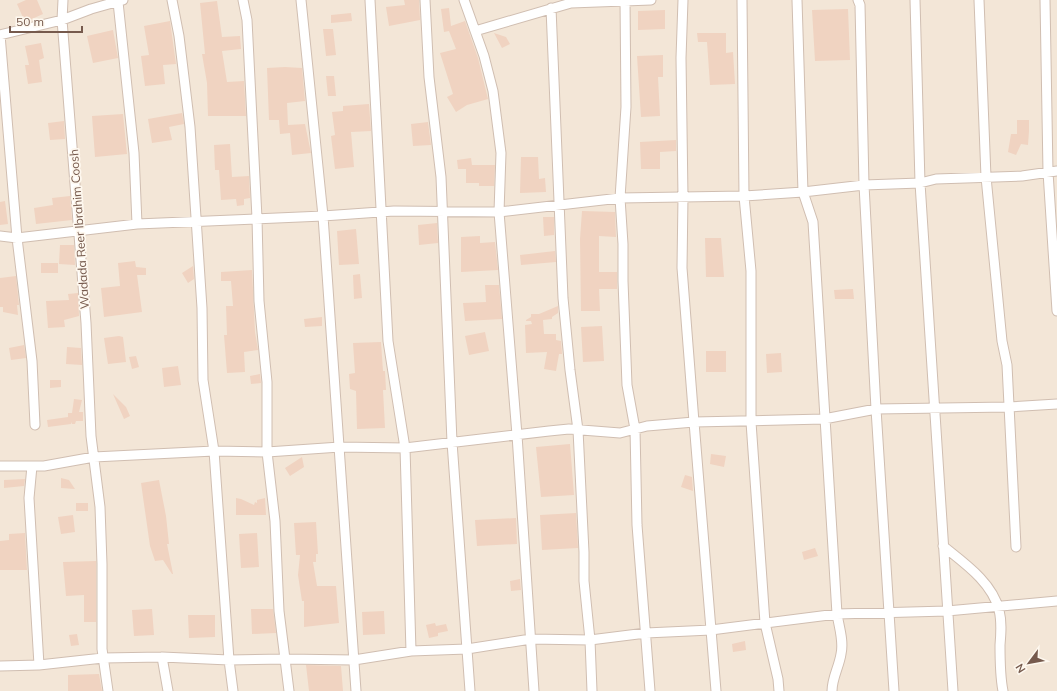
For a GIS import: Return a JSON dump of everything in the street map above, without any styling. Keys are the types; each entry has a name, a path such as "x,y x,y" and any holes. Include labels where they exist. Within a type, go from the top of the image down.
{"street":[{"name":"Wadada Reer Ibrahim Coosh","path":"63,0 62,20 86,330 91,436 102,542 103,658 108,691"},
{"path":"172,0 179,36 190,128 202,308 203,380 214,451 229,660 233,691"},
{"path":"243,0 247,20 257,218 259,301 267,382 267,452 275,521 279,611 289,691"},
{"path":"301,0 323,216 356,691"},
{"path":"370,0 388,341 405,448 411,651"},
{"path":"425,0 429,77 441,177 441,211 452,442 470,691"},
{"path":"464,0 475,30 493,91 501,152 499,212 517,435 534,691"},
{"path":"625,0 626,107 620,198 628,385 635,429 637,525 650,691"},
{"path":"475,30 571,1 651,0"},
{"path":"683,0 680,58 683,197 682,268 716,691"},
{"path":"742,0 744,196 751,271 751,422 766,623 778,679 779,691"},
{"path":"797,0 803,192 812,222 837,614 842,648 835,672 832,691"},
{"path":"858,0 860,5 864,185 876,409 894,691"},
{"path":"915,0 920,182 953,691"},
{"path":"979,0 986,177 1002,342 1006,365 1016,547"},
{"path":"1045,0 1057,311"},
{"path":"34,425 32,361 17,238 0,35 62,20 90,9 120,1 134,153 136,224"},
{"path":"551,8 563,298 578,430 584,552 584,589 590,640 592,691"},
{"path":"0,236 17,238 136,224 197,220 323,216 380,211 499,212 620,198 744,196 803,192 864,185 920,182 936,179 1022,176 1052,172"},
{"path":"0,466 61,464 94,458 214,451 267,452 340,447 405,448 549,431 578,430 620,433 647,426 694,422 751,422 824,419 876,409 1008,407 1057,404"},
{"path":"32,466 29,498 39,665"},
{"path":"943,546 975,573 988,588 997,606 1001,628 1001,678 1003,691"},
{"path":"0,666 39,665 103,658 162,656 229,660 354,660 411,651 467,649 531,639 590,640 646,633 711,630 837,614 947,610 1057,602"},
{"path":"162,656 168,691"}],"shaded area":[{"path":"0,0 1057,0 1057,691 0,691"}],"building":[{"path":"26,0 37,0 43,14 25,22 17,4"},
{"path":"404,0 419,0 420,20 389,26 386,7 405,5"},
{"path":"217,1 222,37 240,36 241,49 222,51 227,82 244,81 246,116 208,116 207,83 202,54 205,54 200,3"},
{"path":"449,8 451,26 465,21 478,58 488,99 467,105 456,112 447,97 453,94 440,53 456,49 449,31 444,32 441,9"},
{"path":"848,9 850,60 815,61 812,10"},
{"path":"665,10 665,29 638,30 638,11"},
{"path":"351,13 352,21 331,23 331,15"},
{"path":"170,21 176,64 163,65 165,84 145,86 141,56 149,55 144,26"},
{"path":"323,29 333,29 336,55 326,56"},
{"path":"113,30 118,58 93,63 87,36"},
{"path":"494,33 506,37 510,44 502,48"},
{"path":"697,33 726,33 726,53 733,52 735,84 710,85 707,42 698,42"},
{"path":"41,43 44,58 39,60 42,82 28,84 25,65 29,65 25,46"},
{"path":"663,55 663,77 658,77 660,116 641,117 637,56"},
{"path":"267,68 302,68 305,101 287,103 288,125 305,124 311,153 292,155 290,133 280,134 279,120 269,120"},
{"path":"326,76 334,76 336,96 328,96"},
{"path":"369,104 371,131 351,132 354,167 335,169 331,136 335,135 332,112 343,111 343,106"},
{"path":"182,113 184,124 169,127 172,140 152,143 148,119"},
{"path":"123,114 127,154 95,157 92,116"},
{"path":"1017,120 1029,120 1029,131 1028,145 1021,144 1016,155 1008,152 1011,134 1017,134"},
{"path":"64,121 65,139 50,140 48,123"},
{"path":"428,122 431,145 413,146 411,124"},
{"path":"676,140 676,151 660,152 660,169 641,169 640,142"},
{"path":"230,144 232,177 249,176 250,198 244,199 244,205 237,206 236,199 221,200 219,170 215,170 214,145"},
{"path":"521,157 538,157 539,179 545,178 546,192 520,193"},
{"path":"471,158 472,165 495,165 494,186 479,186 479,183 466,183 466,169 458,169 457,160"},
{"path":"70,196 72,220 36,224 34,208 53,205 52,198"},
{"path":"5,201 8,224 0,225 0,202"},
{"path":"582,211 615,212 616,237 599,236 599,272 617,272 617,289 599,289 600,311 581,311 580,239"},
{"path":"543,217 554,217 554,235 544,236"},
{"path":"437,223 438,243 419,245 418,225"},
{"path":"356,229 359,264 339,265 337,231"},
{"path":"480,236 480,243 495,242 498,270 461,272 461,237"},
{"path":"705,238 721,238 724,277 706,277"},
{"path":"60,245 74,245 75,265 59,264"},
{"path":"555,251 556,262 521,265 520,255"},
{"path":"135,261 136,267 146,268 146,275 137,275 142,312 104,317 101,288 120,286 118,263"},
{"path":"41,263 58,263 58,273 41,273"},
{"path":"193,266 194,279 188,283 182,273"},
{"path":"252,270 255,332 258,350 244,352 245,372 227,373 224,335 227,335 226,306 233,306 231,281 221,281 221,272"},
{"path":"360,274 362,298 354,299 353,275"},
{"path":"16,276 19,305 17,305 18,315 3,312 3,307 0,307 0,278"},
{"path":"485,285 499,285 502,319 465,321 463,303 486,302"},
{"path":"853,289 854,299 835,299 834,290"},
{"path":"78,293 79,316 64,320 65,327 48,328 46,301 69,300 68,294"},
{"path":"558,306 558,313 552,317 552,319 543,320 544,334 556,334 556,340 561,341 562,354 559,354 556,371 544,369 547,352 526,353 525,325 532,324 531,321 526,321 531,317 531,314 539,314"},
{"path":"322,317 322,326 305,327 304,319"},
{"path":"602,326 604,361 583,362 581,327"},
{"path":"485,332 489,351 469,355 465,336"},
{"path":"119,336 123,337 126,362 108,364 104,338"},
{"path":"381,342 386,390 383,390 385,428 357,429 356,391 350,389 349,374 355,373 353,343"},
{"path":"24,345 26,358 11,360 9,348"},
{"path":"67,347 81,348 82,365 66,364"},
{"path":"706,351 726,351 726,372 706,372"},
{"path":"781,353 782,372 767,373 766,354"},
{"path":"136,356 139,367 132,369 129,357"},
{"path":"178,366 181,385 164,387 162,368"},
{"path":"260,374 261,383 251,384 250,376"},
{"path":"50,380 61,380 61,387 50,388"},
{"path":"113,394 126,407 130,416 124,419"},
{"path":"74,399 82,400 79,412 83,412 83,421 76,421 75,424 72,424 71,422 71,424 48,427 47,420 68,417 68,413 72,413"},
{"path":"570,444 574,495 541,497 536,447"},
{"path":"711,454 726,456 724,467 710,464"},
{"path":"302,457 304,467 290,476 285,468"},
{"path":"685,475 692,477 693,491 681,487"},
{"path":"61,478 69,480 75,489 61,488"},
{"path":"25,479 24,486 4,488 4,480"},
{"path":"159,480 166,516 169,544 167,544 173,574 163,560 155,561 150,546 141,483"},
{"path":"236,498 254,505 255,502 257,503 257,500 265,498 266,515 236,515"},
{"path":"76,503 88,503 88,511 76,511"},
{"path":"576,513 578,548 542,550 540,515"},
{"path":"73,515 75,532 61,534 58,517"},
{"path":"516,518 517,544 477,546 475,520"},
{"path":"316,522 318,554 316,554 316,562 313,562 317,586 336,586 339,623 304,627 304,601 302,601 298,575 300,555 296,555 294,523"},
{"path":"25,533 27,570 0,570 0,541 9,540 9,534"},
{"path":"257,533 259,567 241,568 239,534"},
{"path":"815,548 818,556 804,560 802,552"},
{"path":"96,561 96,622 84,622 84,595 66,596 63,562"},
{"path":"520,579 521,590 511,591 510,581"},
{"path":"152,609 154,635 134,636 132,610"},
{"path":"251,609 273,609 276,633 252,634"},
{"path":"384,611 385,634 363,635 362,612"},
{"path":"188,615 215,615 215,637 189,638"},
{"path":"435,623 436,626 446,624 448,631 438,633 438,636 429,638 426,625"},
{"path":"77,634 79,645 71,646 69,635"},
{"path":"745,641 746,650 733,652 732,644"},
{"path":"306,665 341,666 343,691 309,691"},
{"path":"99,674 102,691 68,691 68,675"}]}
